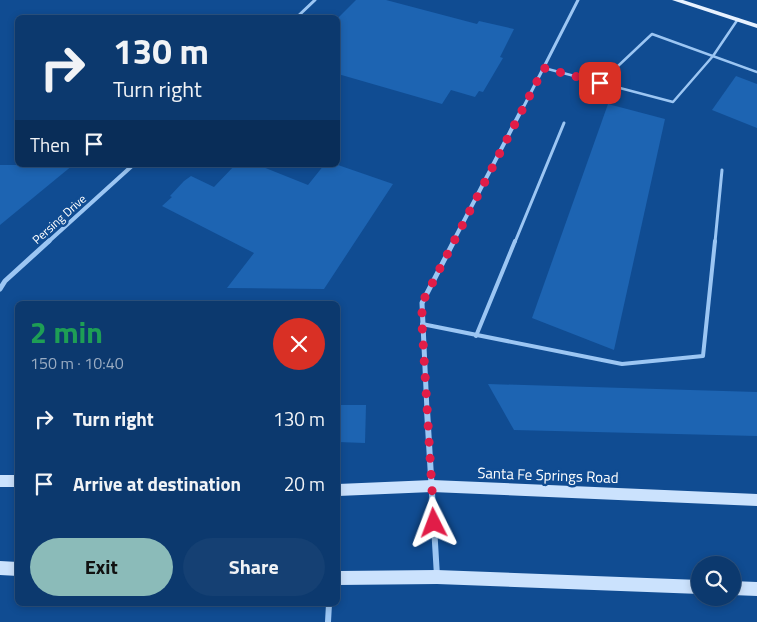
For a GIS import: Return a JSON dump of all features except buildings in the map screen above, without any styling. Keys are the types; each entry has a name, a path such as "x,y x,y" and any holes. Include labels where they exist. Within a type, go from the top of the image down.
{"main road":[{"path":"676,0 757,26"},
{"path":"0,481 15,481"},
{"name":"Santa Fe Springs Road","path":"340,490 432,486 757,500"},
{"path":"0,568 15,569"},
{"path":"340,578 437,577 691,587"},
{"path":"741,588 757,589"}],"street":[{"path":"299,15 315,0"},
{"path":"437,577 422,303 578,0"},
{"name":"Persing Drive","path":"0,289 5,281 131,167"},
{"path":"328,622 329,606"}],"lane":[{"path":"544,68 673,102 713,56 738,20"},
{"path":"600,83 652,34 757,72"},
{"path":"476,336 564,123"},
{"path":"422,324 622,364 703,356 722,170"}],"route":[{"path":"434,523 422,303 544,68 600,83"}]}
